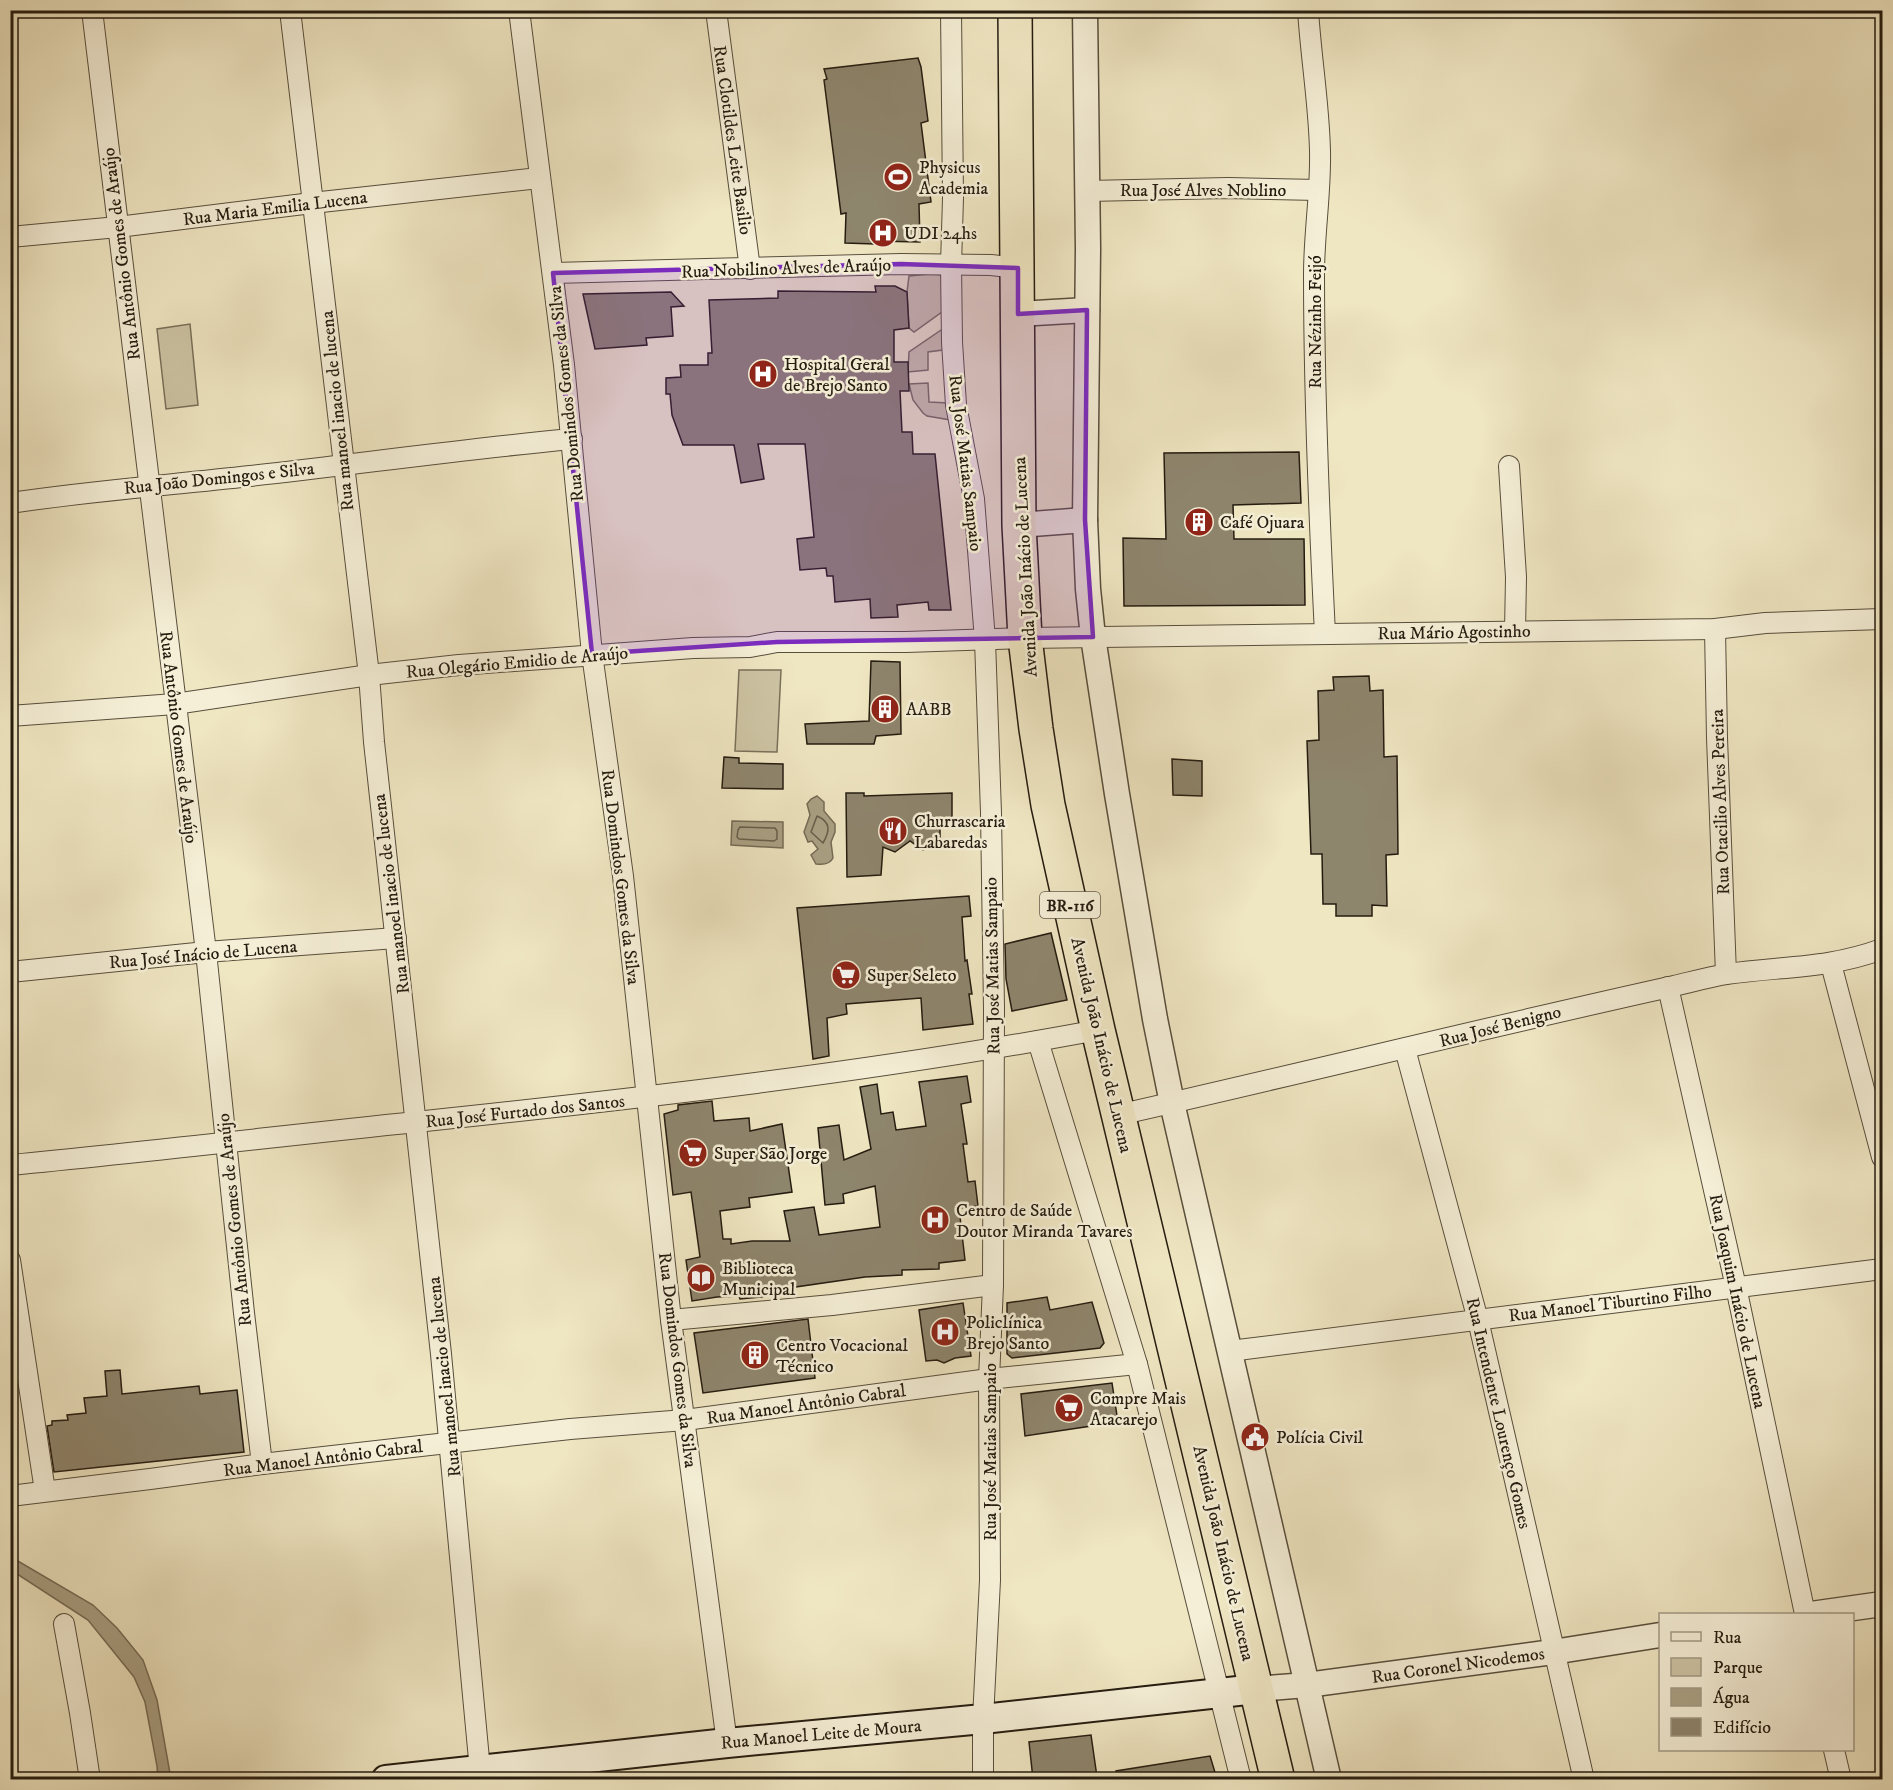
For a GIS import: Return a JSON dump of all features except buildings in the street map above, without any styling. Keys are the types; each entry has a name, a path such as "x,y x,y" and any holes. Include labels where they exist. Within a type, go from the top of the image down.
{"highway":[{"name":"Avenida João Inácio de Lucena","path":"1015,10 1020,525 1026,638 1036,729 1048,806 1098,1030 1278,1779"}],"main road":[{"name":"Rua Manoel Leite de Moura","path":"386,1779 481,1775 727,1743 983,1719 1256,1689"}],"street":[{"name":"Rua Antônio Gomes de Araújo","path":"92,10 206,952 262,1464"},
{"name":"Rua manoel inacio de lucena","path":"290,10 369,675 374,742 450,1443 481,1775"},
{"name":"Rua Domindos Gomes da Silva","path":"519,10 572,440 592,654 623,876 671,1320 727,1743"},
{"name":"Rua Clotildes Leite Basilio","path":"716,10 750,269"},
{"name":"Rua José Matias Sampaio","path":"951,10 953,198 951,265 954,390 974,499 985,640 991,813 994,1048 993,1285 989,1379 990,1580 983,1719 983,1779"},
{"path":"1085,10 1087,191 1085,520 1093,637 1155,1018 1172,1102 1329,1779"},
{"name":"Rua Nézinho Feijó","path":"1308,10 1321,155 1314,270 1314,359 1325,634"},
{"name":"Rua Maria Emilia Lucena","path":"10,237 118,227 312,202 539,178"},
{"name":"Rua José Alves Noblino","path":"1087,191 1228,188 1318,190"},
{"name":"Rua Nobilino Alves de Araújo","path":"553,273 951,265 1018,268"},
{"path":"1018,314 1087,310"},
{"name":"Rua João Domingos e Silva","path":"10,503 467,449 572,440"},
{"path":"1509,466 1516,577 1515,631"},
{"path":"1020,525 1085,520"},
{"name":"Rua Mário Agostinho","path":"1026,638 1715,629 1765,623 1882,619"},
{"name":"Rua Otacilio Alves Pereira","path":"1715,629 1726,974"},
{"name":"Rua Olegário Emidio de Araújo","path":"10,716 175,704 369,675 592,654 750,647 777,642 1026,638"},
{"name":"Rua José Inácio de Lucena","path":"10,972 206,952 396,938"},
{"name":"Rua José Benigno","path":"1118,1115 1726,974 1831,964 1882,949"},
{"path":"1831,964 1882,1157"},
{"name":"Rua Joaquim Inácio de Lucena","path":"1668,987 1736,1287 1805,1613"},
{"name":"Rua José Furtado dos Santos","path":"10,1165 647,1098 905,1063 1098,1030"},
{"path":"1038,1041 1137,1364 1241,1779"},
{"name":"Rua Intendente Lourenço Gomes","path":"1405,1049 1478,1320 1584,1779"},
{"path":"10,1260 45,1491"},
{"name":"Rua Manoel Tiburtino Filho","path":"1230,1351 1882,1269"},
{"path":"671,1320 843,1304 993,1285"},
{"name":"Rua Manoel Antônio Cabral","path":"10,1496 262,1464 570,1429 685,1420 989,1379 1137,1364"},
{"path":"1818,1613 1882,1604"},
{"path":"64,1624 90,1779"},
{"name":"Rua Coronel Nicodemos","path":"1256,1689 1307,1685 1553,1652 1659,1635"},
{"path":"1834,1751 1841,1779"}],"highlighted area":[{"path":"901,264 1018,268 1018,314 1087,310 1085,520 1093,637 777,642 592,654 553,273"}],"green space":[{"path":"946,275 946,309 914,332 909,328 907,292 909,276"},
{"path":"190,324 198,405 166,409 157,329"},
{"path":"947,326 950,349 928,352 928,370 908,372 909,352"},
{"path":"928,383 929,402 949,403 951,420 927,416 913,400 909,384"},
{"path":"739,670 781,670 777,752 735,751"}],"water":[{"path":"817,796 824,802 824,811 835,824 831,842 833,858 828,863 821,864 816,864 811,855 818,849 812,841 808,842 804,832 810,815 807,804"},
{"path":"732,821 783,822 783,848 731,845"},
{"path":"11,1557 93,1605 117,1628 143,1660 157,1700 171,1779 158,1779 145,1702 134,1677 88,1620 11,1570"}],"place":[{"name":"Physicus Academia","path":"898,177"},
{"name":"UDI 24hs","path":"883,233"},
{"name":"Hospital Geral de Brejo Santo","path":"763,374"},
{"name":"Café Ojuara","path":"1199,522"},
{"name":"AABB","path":"885,709"},
{"name":"Churrascaria Labaredas","path":"893,831"},
{"name":"Super Seleto","path":"846,975"},
{"name":"Super São Jorge","path":"693,1153"},
{"name":"Centro de Saúde Doutor Miranda Tavares","path":"935,1220"},
{"name":"Biblioteca Municipal","path":"701,1278"},
{"name":"Policlínica Brejo Santo","path":"945,1332"},
{"name":"Centro Vocacional Técnico","path":"755,1355"},
{"name":"Compre Mais Atacarejo","path":"1069,1408"},
{"name":"Polícia Civil","path":"1255,1437"}]}
